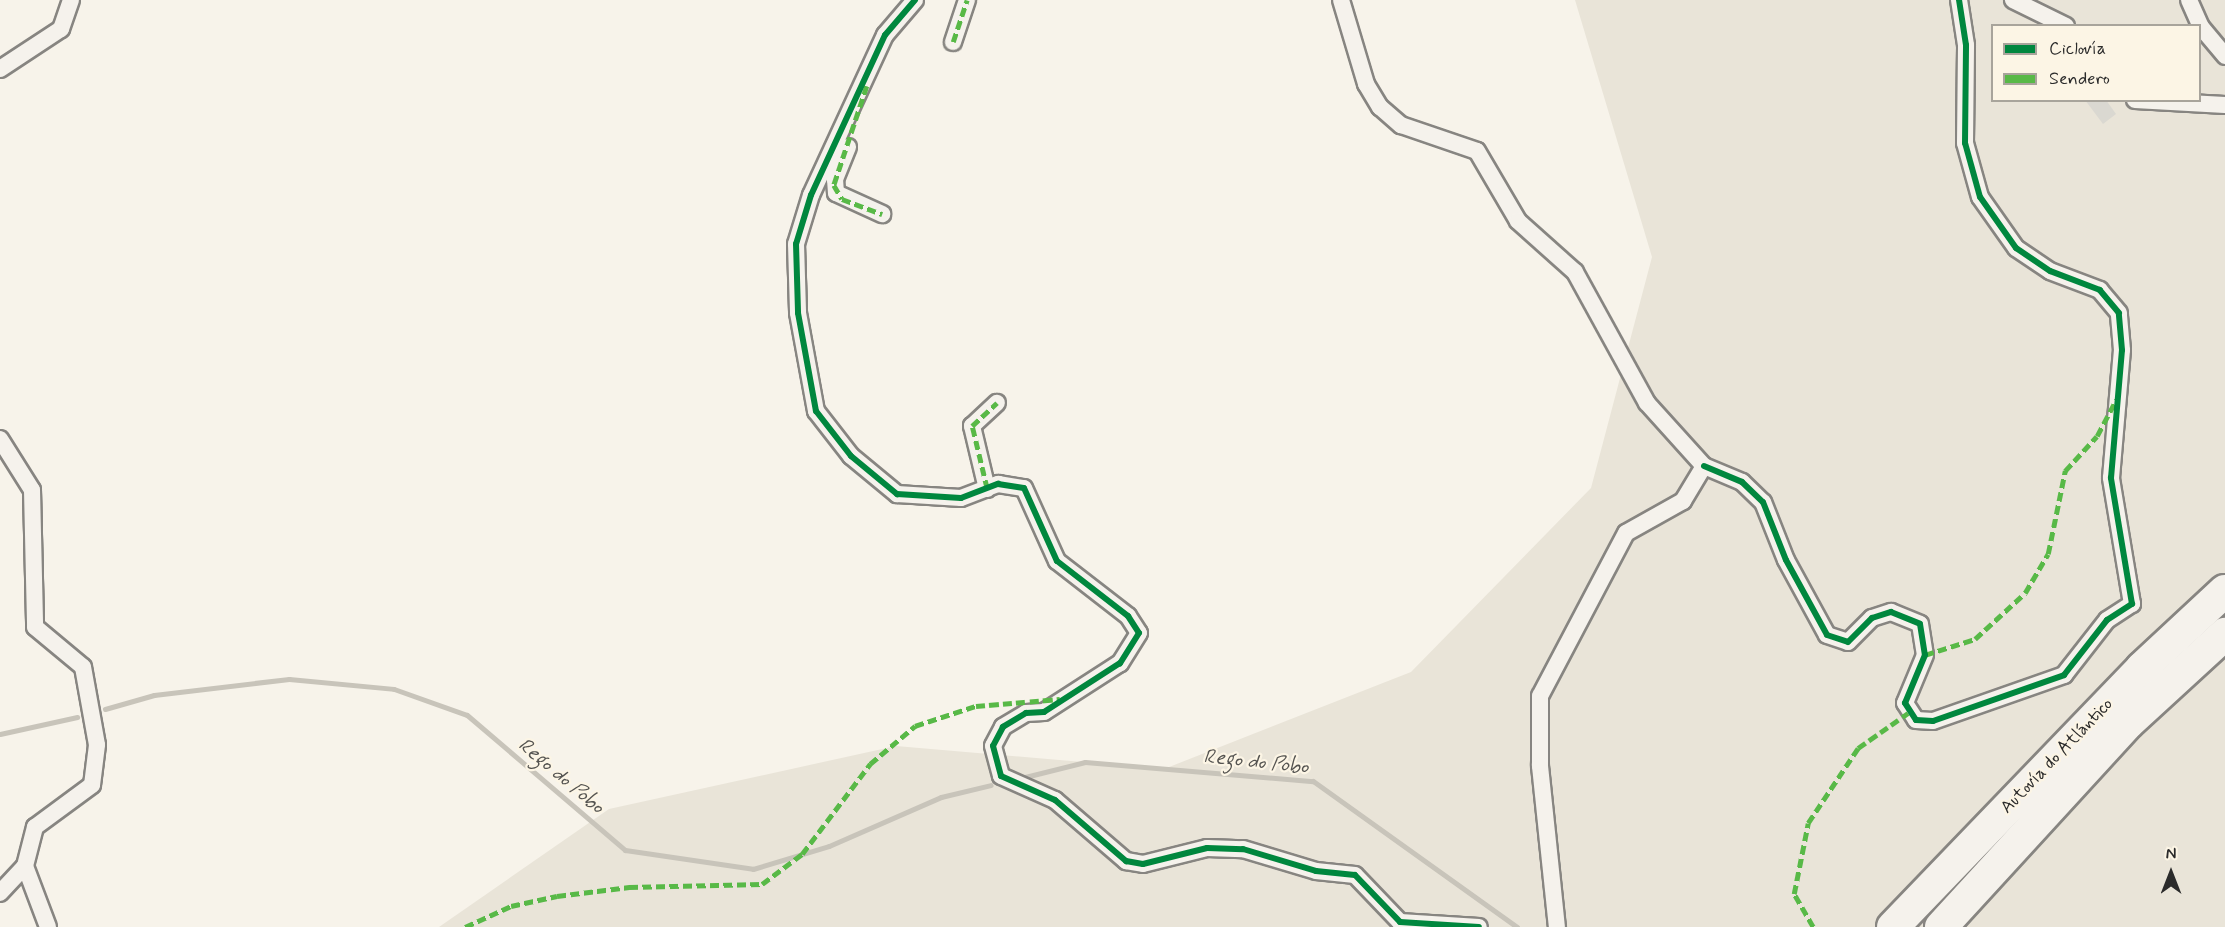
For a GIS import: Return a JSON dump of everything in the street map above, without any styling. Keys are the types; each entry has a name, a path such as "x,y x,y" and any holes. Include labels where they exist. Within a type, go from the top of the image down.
{"highway":[{"name":"Autovía do Atlántico","path":"1904,916 2134,677 2225,591"},
{"name":"Autovía do Atlántico","path":"1945,923 2128,723 2225,634"}],"street":[{"path":"0,69 61,29 70,0"},
{"path":"915,0 885,35 811,195 796,244 798,313 816,411 851,456 897,494 961,498 1009,483 1024,488 1057,561 1128,616 1139,633 1120,663 1044,712 1026,714 1003,727 993,755 1008,783 1055,800 1126,861 1143,864 1207,848 1243,849 1316,871 1355,875 1400,922 1479,927"},
{"path":"953,42 967,0"},
{"path":"1341,0 1366,84 1380,107 1401,125 1477,151 1518,221 1575,272 1647,403 1704,466 1742,482 1769,510 1786,560 1827,635 1848,642 1872,618 1891,612 1920,624 1925,655 1905,703 1916,720 1933,721 2064,675 2107,620 2132,604 2111,478 2122,350 2119,313 2100,290 2050,272 2016,249 1980,197 1965,143 1966,45 1959,0"},
{"path":"2013,0 2062,24"},
{"path":"2189,0 2200,24"},
{"path":"2201,27 2225,56"},
{"path":"867,74 864,109 834,185 842,199 882,214"},
{"path":"2172,102 2225,105"},
{"path":"987,489 972,426 998,403"},
{"path":"0,439 32,490 35,627 83,667 97,745 92,785 35,827 25,867 0,893"},
{"path":"1557,927 1538,743 1540,696 1626,533 1683,501 1704,466"},
{"path":"25,867 48,927"}],"shaded area":[{"path":"1575,0 2225,0 2225,927 439,927 609,809 896,746 1164,769 1411,672 1591,488 1652,257"}],"building":[{"path":"2086,102 2107,102 2116,114 2103,124"}],"waterway":[{"name":"Rego do Pobo","path":"105,709 154,695 289,679 394,689 467,715 625,850 753,869 829,846 941,797 991,785"},
{"name":"Rego do Pobo","path":"0,734 77,717"},
{"name":"Rego do Pobo","path":"1021,778 1085,762 1313,781 1517,927"}],"marked path":[{"path":"953,42 967,0"},
{"path":"867,86 834,185 842,199 882,214"},
{"path":"1925,655 1975,639 2025,593 2048,554 2065,471 2097,436 2116,400"},
{"path":"987,489 972,426 997,403"},
{"path":"465,927 511,906 557,896 629,887 762,884 802,854 870,764 915,726 976,706 1060,699"},
{"path":"1813,927 1794,894 1808,823 1858,748 1908,713"}],"cycle path":[{"path":"915,0 885,35 811,195 796,244 798,313 816,411 851,456 897,494 961,498 998,484 1024,488 1057,561 1128,616 1139,633 1120,663 1044,712 1026,713 1003,727 993,746 1001,776 1055,800 1126,861 1143,864 1207,848 1243,849 1316,871 1355,875 1400,922 1479,927"},
{"path":"1704,466 1742,482 1763,502 1786,560 1827,635 1848,642 1872,618 1891,612 1920,624 1925,655 1905,703 1916,720 1933,721 2064,675 2107,620 2132,604 2111,478 2122,350 2119,313 2100,290 2050,271 2016,248 1980,197 1965,143 1966,45 1959,0"}]}
